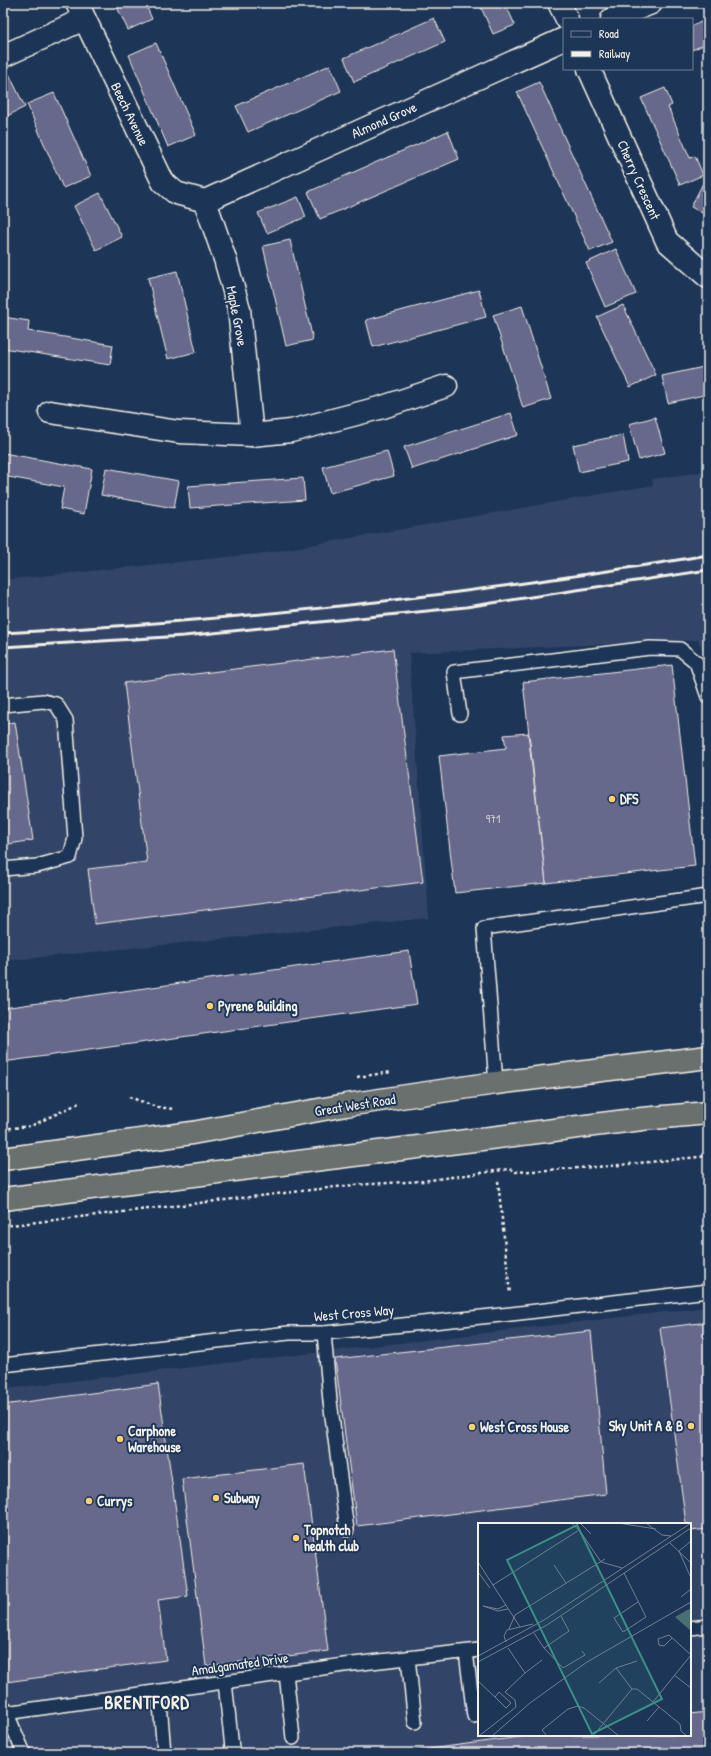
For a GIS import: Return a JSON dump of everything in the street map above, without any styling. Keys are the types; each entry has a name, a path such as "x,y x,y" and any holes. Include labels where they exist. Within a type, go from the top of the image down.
{"highway":[{"name":"Great West Road","path":"3,1159 192,1133 346,1105 496,1083 708,1057"},
{"path":"3,1199 642,1119 708,1113"},
{"path":"642,1119 708,1125"}],"street":[{"path":"559,3 566,18"},
{"path":"614,18 651,3"},
{"path":"3,56 81,11"},
{"name":"Beech Avenue","path":"81,11 163,182 176,193 205,201"},
{"name":"Almond Grove","path":"205,201 563,39"},
{"name":"Cherry Crescent","path":"589,70 667,241 708,277"},
{"name":"Maple Grove","path":"205,201 225,259 239,309 252,435"},
{"path":"50,412 179,432 252,435 291,431 383,406 446,386"}],"lane":[{"path":"460,714 454,672 650,648 680,649 696,662 708,697"},
{"path":"3,705 43,701 56,704 66,720 76,838 70,857 37,866 3,869"},
{"path":"496,1083 484,928 708,896"},
{"name":"West Cross Way","path":"3,1365 282,1334 324,1333 512,1314 708,1291"},
{"path":"324,1333 347,1530"},
{"path":"691,1628 708,1626"},
{"path":"473,1651 474,1716"},
{"name":"Amalgamated Drive","path":"5,1710 159,1691 286,1673 473,1651"},
{"path":"408,1658 415,1722"},
{"path":"286,1673 293,1738"},
{"path":"225,1682 232,1748"},
{"path":"159,1691 164,1753"},
{"path":"5,1710 24,1753"}],"path":[{"path":"3,1129 31,1126 79,1103"},
{"path":"3,1226 353,1185 423,1181 509,1169 516,1172 610,1166 708,1156"},
{"path":"498,1181 508,1277"}],"shaded area":[{"path":"708,471 708,664 698,640 409,653 429,918 3,961 3,580 265,553 653,485 652,479"},
{"path":"708,1307 708,1753 14,1753 3,1728 3,1389"}],"building":[{"path":"115,3 145,3 152,19 128,30"},
{"path":"479,3 505,3 515,25 493,34"},
{"path":"434,18 445,42 354,82 344,58"},
{"path":"708,19 708,43 693,50 693,26"},
{"path":"156,43 196,135 168,147 129,55"},
{"path":"330,65 341,91 248,132 236,106"},
{"path":"9,74 25,107 3,118 3,77"},
{"path":"539,82 612,242 590,251 517,92"},
{"path":"665,88 672,105 668,107 690,158 695,156 703,175 680,185 641,98"},
{"path":"54,93 91,176 63,188 27,104"},
{"path":"448,131 459,159 320,219 308,192"},
{"path":"703,183 708,186 708,216 691,207"},
{"path":"100,193 122,237 96,250 74,206"},
{"path":"298,197 306,217 267,233 258,213"},
{"path":"290,240 313,340 286,346 263,246"},
{"path":"616,249 636,294 605,307 586,263"},
{"path":"177,271 196,352 168,359 148,278"},
{"path":"479,290 486,317 373,347 366,320"},
{"path":"623,305 656,375 630,387 597,317"},
{"path":"522,306 551,399 523,408 493,315"},
{"path":"3,317 29,321 28,331 113,345 110,365 3,348"},
{"path":"708,366 708,394 668,403 662,376"},
{"path":"511,413 518,435 412,469 404,447"},
{"path":"655,417 665,453 639,460 629,424"},
{"path":"623,435 628,462 579,472 573,445"},
{"path":"387,451 394,476 330,493 323,467"},
{"path":"3,453 92,469 84,514 60,509 64,487 3,476"},
{"path":"106,468 179,481 174,508 101,495"},
{"path":"303,478 305,500 190,508 188,486"},
{"path":"393,649 423,882 95,924 88,869 147,862 124,683"},
{"name":"DFS","path":"672,665 695,866 546,883 523,682"},
{"path":"15,722 33,840 3,845 3,724"},
{"path":"528,733 546,883 455,893 439,756 506,748 504,735"},
{"name":"Pyrene Building","path":"409,951 417,1004 3,1062 3,1008"},
{"name":"Sky Unit A & B","path":"708,1322 708,1529 691,1531 691,1523 686,1523 660,1328"},
{"name":"West Cross House","path":"591,1331 606,1494 357,1526 335,1359"},
{"name":"Currys","path":"158,1384 188,1596 158,1600 166,1660 6,1682 3,1659 3,1405"},
{"path":"304,1464 328,1651 206,1666 182,1479"},
{"path":"708,1712 708,1753 399,1753 527,1736 691,1736 691,1714"}],"railway":[{"path":"3,633 180,621 357,604 533,582 708,555"},
{"path":"3,647 184,636 466,607 708,570"}],"place":[{"name":"DFS","path":"612,799"},
{"name":"Pyrene Building","path":"210,1006"},
{"name":"Sky Unit A & B","path":"691,1426"},
{"name":"West Cross House","path":"472,1427"},
{"name":"Carphone Warehouse","path":"120,1439"},
{"name":"Subway","path":"216,1498"},
{"name":"Currys","path":"89,1501"},
{"name":"Topnotch health club","path":"296,1538"}],"district":[{"name":"BRENTFORD","path":"147,1703"}]}
